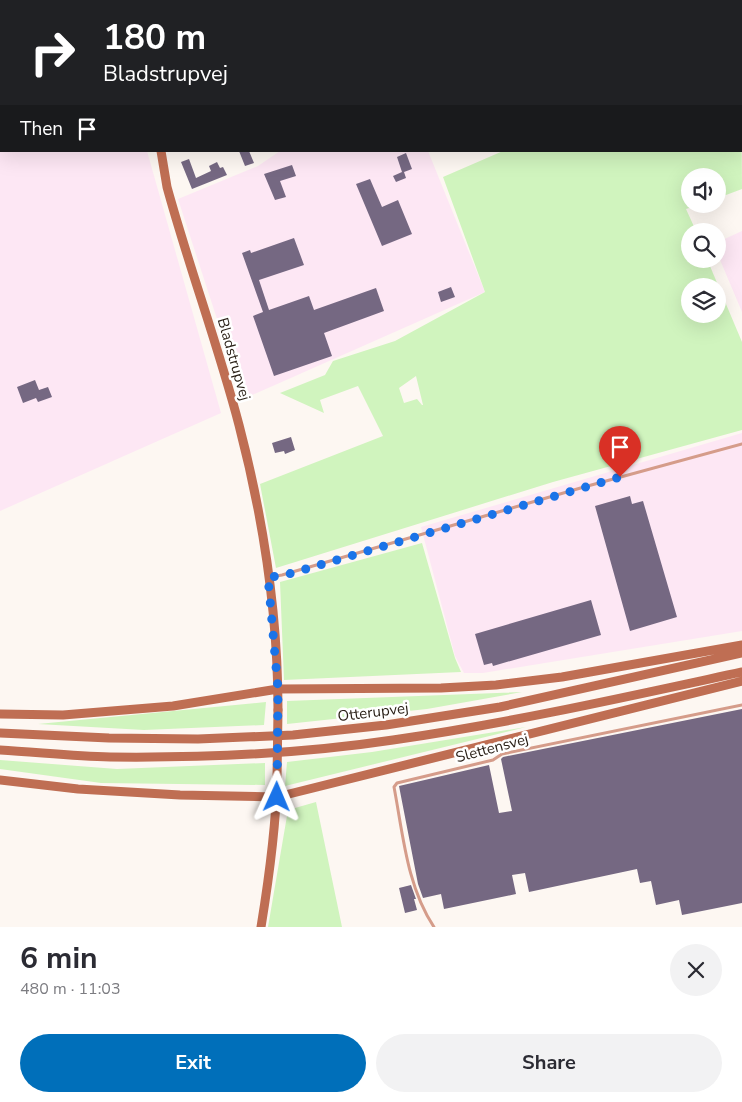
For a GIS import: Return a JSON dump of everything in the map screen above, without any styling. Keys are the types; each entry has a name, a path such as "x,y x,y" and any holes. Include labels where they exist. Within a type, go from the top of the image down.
{"main road":[{"name":"Bladstrupvej","path":"161,152 167,187 177,225 210,326 239,426 256,499 268,577 278,689 277,797 261,927"},
{"path":"0,714 63,715 173,706 278,689 441,688 496,684 562,677 742,645"},
{"name":"Otterupvej","path":"0,732 109,738 198,740 293,735 377,726 500,707 742,653"},
{"name":"Otterupvej","path":"0,750 109,757 205,756 301,750 392,740 504,721 742,672"},
{"path":"0,780 96,790 180,795 277,797 742,681"}],"lane":[{"path":"268,577 282,576 584,487 742,444"},
{"name":"Slettensvej","path":"434,927 417,898 394,787 396,783 493,760 502,754 742,705"}],"shaded area":[{"path":"0,152 147,152 221,413 0,511"},
{"path":"279,152 428,152 485,292 243,399 178,199 258,166"},
{"path":"742,231 742,312 723,268 726,268 726,238"},
{"path":"742,433 742,631 483,673 464,673 455,656 421,527"}],"green space":[{"path":"501,152 742,152 742,189 726,195 726,168 681,168 681,213 688,213 692,223 681,223 681,268 711,268 715,278 681,278 681,323 726,323 726,304 742,342 742,430 553,482 276,568 260,484 383,436 358,386 320,400 324,413 280,393 325,375 333,361 395,341 485,292 443,177","holes":["416,376 422,405 417,399 404,403 399,388"]},
{"path":"422,543 455,658 461,672 284,680 280,582"},
{"path":"522,692 427,709 287,724 287,701"},
{"path":"266,702 264,725 144,730 38,724"},
{"path":"526,727 285,786 287,762 372,752"},
{"path":"0,760 117,769 265,763 265,785 101,783 0,769"},
{"path":"316,802 342,927 268,927 288,810"}],"building":[{"path":"239,152 249,152 254,163 245,166"},
{"path":"406,153 412,169 404,172 406,178 396,182 393,176 402,172 397,157"},
{"path":"189,159 196,178 211,171 209,166 217,162 220,168 223,167 227,175 192,189 181,162"},
{"path":"292,165 296,176 280,181 286,197 275,200 264,174"},
{"path":"370,179 382,207 398,200 412,234 382,246 356,184"},
{"path":"294,238 304,265 259,280 269,310 309,296 314,310 376,288 384,311 324,333 332,356 274,376 253,316 263,312 242,253 250,250 251,253"},
{"path":"451,287 455,297 441,302 438,292"},
{"path":"35,380 39,390 48,387 52,397 38,402 36,398 23,403 17,387"},
{"path":"291,437 295,450 285,454 284,451 275,453 272,443"},
{"path":"630,496 632,504 643,501 677,617 630,631 595,506"},
{"path":"591,600 601,635 493,666 492,663 484,665 475,634"},
{"path":"742,709 742,903 682,915 679,900 656,905 651,881 640,883 637,869 529,892 525,873 512,875 516,894 444,909 441,894 423,898 418,884 399,786 489,765 499,813 512,811 501,759 503,757"},
{"path":"411,885 416,899 414,899 417,910 405,913 399,888"}],"route":[{"path":"277,797 278,689 268,577 282,576 620,477"}]}
